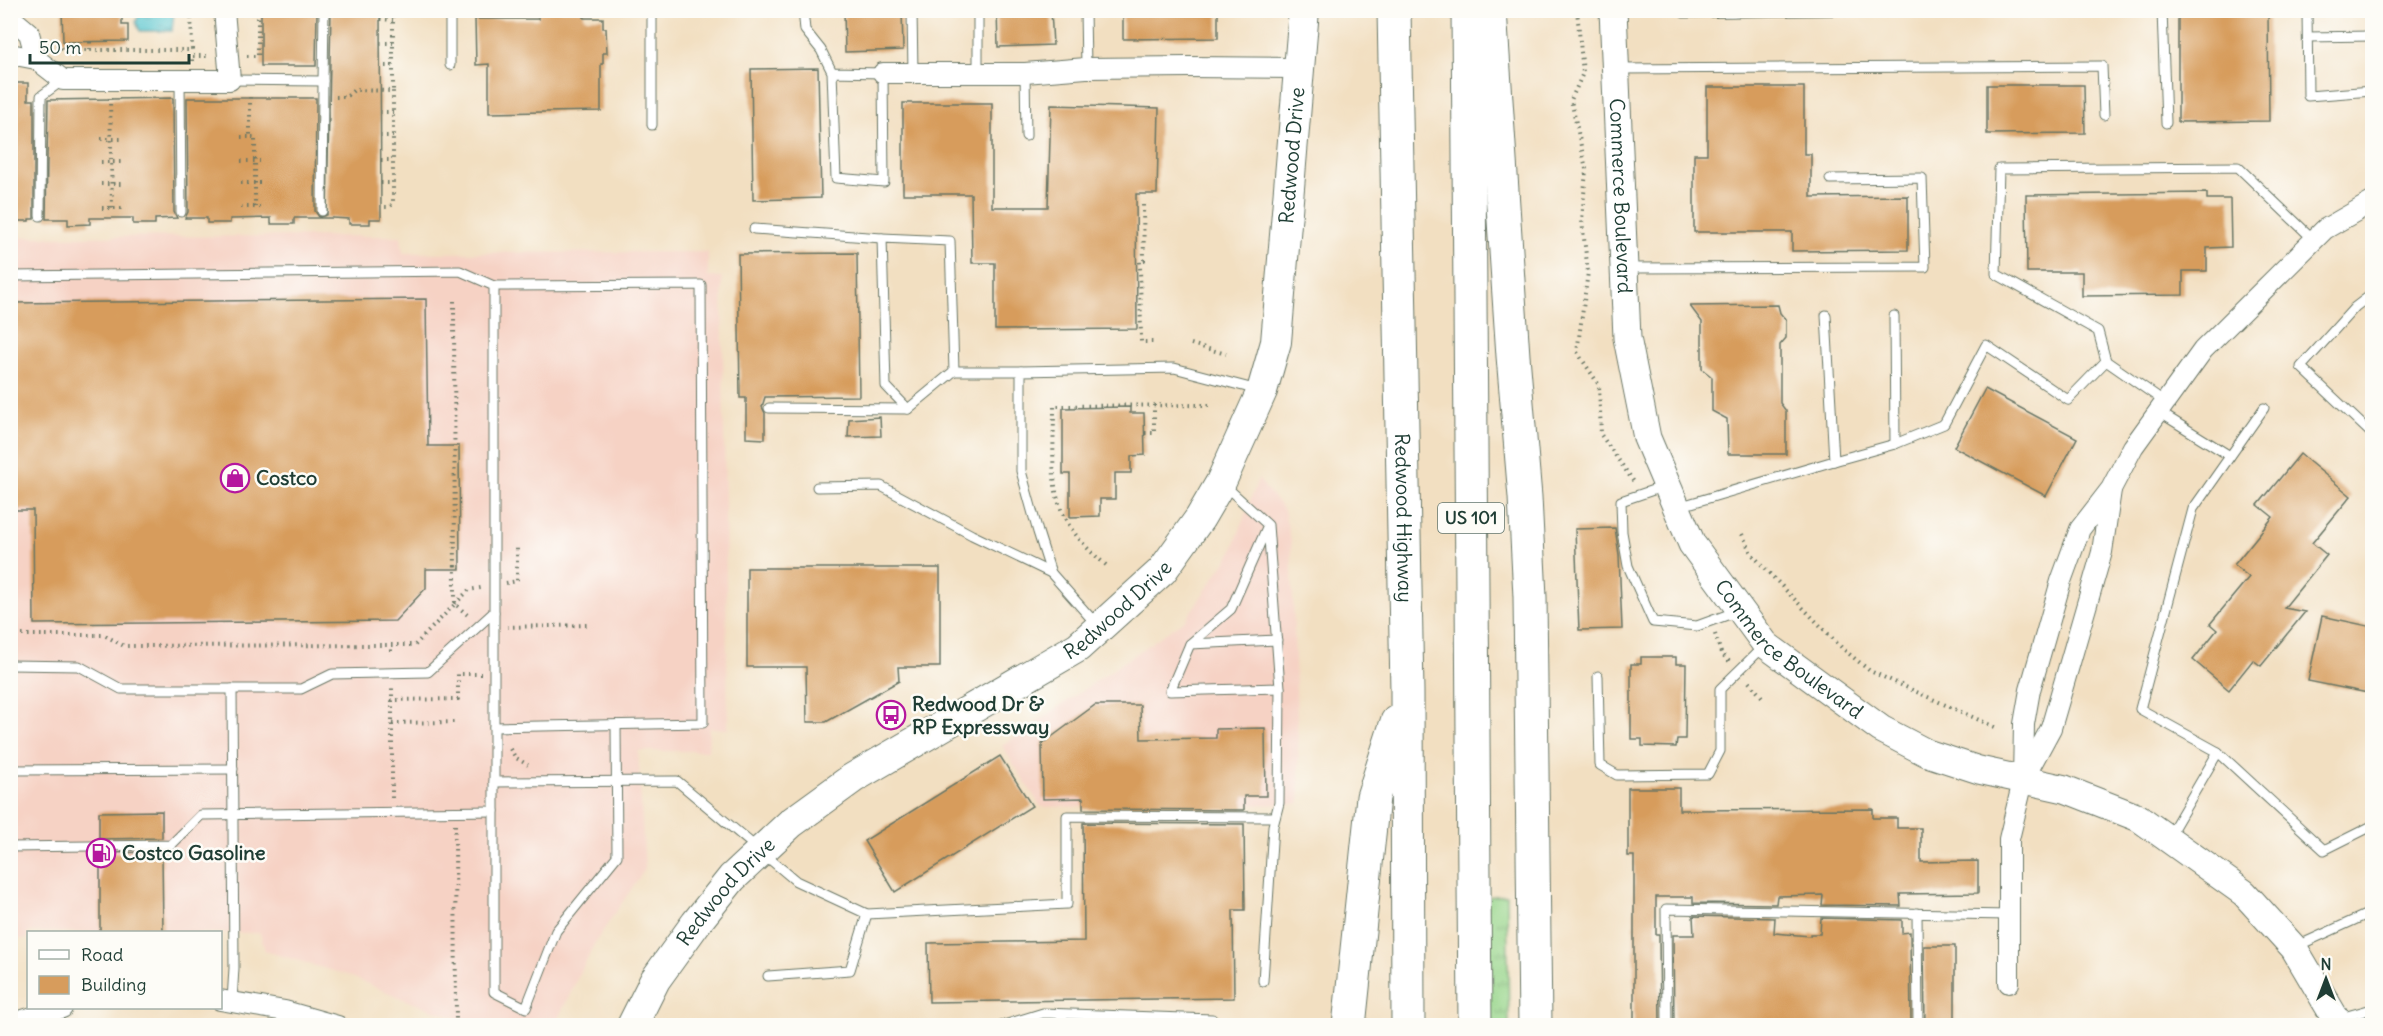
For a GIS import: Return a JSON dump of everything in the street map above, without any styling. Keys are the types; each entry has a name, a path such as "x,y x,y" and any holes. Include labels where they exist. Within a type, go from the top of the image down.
{"highway":[{"name":"Redwood Highway","path":"1394,10 1407,691 1408,1026"},
{"name":"US 101","path":"1468,10 1475,1026"},
{"path":"1490,10 1513,357 1525,497 1529,586 1535,1026"},
{"path":"1349,1026 1373,797 1407,691"}],"main road":[{"name":"Redwood Drive","path":"633,1026 655,980 696,923 732,878 791,823 854,778 1078,647 1162,571 1200,518 1221,482 1262,391 1276,342 1304,10"}],"street":[{"path":"10,54 36,59 63,80 230,80 224,10"},
{"name":"Commerce Boulevard","path":"1613,10 1629,350 1647,438 1692,544 1766,645 1881,729 1927,753 2023,781 2065,789 2139,818 2244,893 2294,948 2339,1022"},
{"path":"10,16 29,33 36,59"},
{"path":"883,73 1025,73 1086,68 1298,68"},
{"path":"2010,983 2009,839 2023,781 2024,724 2030,690 2058,591 2080,529 2111,489 2133,447 2203,350 2325,229 2373,202"},
{"path":"2023,781 2051,728 2102,552 2111,489"},
{"path":"226,1000 285,1011 338,1026"},
{"path":"10,1024 59,1009"}],"lane":[{"path":"322,211 324,10"},
{"path":"450,10 450,65"},
{"path":"652,10 652,125"},
{"path":"803,10 804,30 821,50 832,72 836,178 884,182 883,73 832,72"},
{"path":"912,10 913,73"},
{"path":"978,10 978,73"},
{"path":"1085,10 1086,68"},
{"path":"1684,13 1873,10"},
{"path":"2162,10 2166,123"},
{"path":"2307,10 2308,96 2373,91"},
{"path":"2308,37 2373,36"},
{"path":"1616,69 2102,66 2104,115"},
{"path":"1025,73 1026,136"},
{"path":"40,216 41,96 63,80"},
{"path":"180,80 181,212"},
{"path":"230,80 323,81"},
{"path":"2230,456 2162,407 2106,362 2098,331 1996,274 1999,169 2238,167 2314,240"},
{"path":"1624,268 1925,267 1922,178 1830,179"},
{"path":"754,229 950,241 954,371"},
{"path":"882,238 886,386 908,409"},
{"path":"10,276 460,271 494,286 701,285 704,723 494,727"},
{"path":"494,286 494,992 526,1008 556,931 617,856 616,725"},
{"path":"2373,294 2355,307 2301,368 2373,434"},
{"path":"1826,315 1834,461"},
{"path":"1894,316 1895,444"},
{"path":"1740,610 1697,626 1653,622 1628,566 1622,532 1622,501 1671,497 1834,461 1895,444 1944,424 1986,345 2068,400 2106,362"},
{"path":"769,408 908,409 954,371 1174,368 1262,391"},
{"path":"1020,371 1021,471 1051,573"},
{"path":"2264,408 2193,509 2140,709 2218,752 2324,850 2373,826"},
{"path":"1221,482 1268,525 1280,688 1279,802 1273,826 1263,981"},
{"path":"817,487 881,486 972,535 1051,573 1100,628"},
{"path":"1268,525 1231,609 1190,644 1170,691 1280,688"},
{"path":"10,665 79,666 122,689 301,689 332,674 428,672 494,612"},
{"path":"1190,644 1277,640"},
{"path":"1598,676 1600,765 1617,775 1708,774 1720,751 1720,689 1766,645"},
{"path":"226,1000 234,968 232,689"},
{"path":"2168,838 2218,752"},
{"path":"10,770 233,769"},
{"path":"494,782 677,781 796,881 867,914 1067,904 1067,816 1275,817"},
{"path":"10,847 171,845 201,815 494,811"},
{"path":"1667,1026 1666,909 2009,915"},
{"path":"2294,948 2373,912"},
{"path":"1917,913 1918,1026"},
{"path":"768,976 850,970 867,914"},
{"path":"2339,1022 2373,1009"},
{"path":"1001,1026 1043,1013 1212,1019 1212,1026"}],"path":[{"path":"191,10 192,56"},
{"path":"393,10 393,91"},
{"path":"380,19 393,20"},
{"path":"48,37 64,50 192,50"},
{"path":"90,42 90,51"},
{"path":"380,43 393,43"},
{"path":"380,66 393,66"},
{"path":"110,97 112,208"},
{"path":"250,97 257,161 255,207"},
{"path":"380,112 393,112"},
{"path":"380,136 393,136"},
{"path":"241,137 255,137"},
{"path":"101,140 121,139"},
{"path":"381,160 393,160"},
{"path":"241,161 257,161"},
{"path":"101,162 122,162"},
{"path":"241,183 257,183"},
{"path":"381,183 393,183"},
{"path":"101,184 122,184"},
{"path":"1143,205 1144,260 1140,261 1141,342 1155,342"},
{"path":"241,207 260,207"},
{"path":"102,208 122,208"},
{"path":"454,301 455,604"},
{"path":"1191,344 1227,354"},
{"path":"1145,433 1154,433 1154,405"},
{"path":"1106,565 1076,536 1063,518 1055,495 1054,406 1209,405"},
{"path":"1742,534 1751,553 1769,573 1842,648 1870,671 1997,728"},
{"path":"507,627 590,625"},
{"path":"10,635 104,635 124,646 391,645"},
{"path":"392,700 458,699 458,674 494,674"},
{"path":"392,685 392,798"},
{"path":"392,723 457,722"},
{"path":"509,745 516,758 526,765 536,766"},
{"path":"455,819 456,1026"}],"shaded area":[{"path":"401,236 403,253 708,252 708,277 722,277 728,729 709,728 708,751 638,751 645,869 594,944 555,1025 476,1025 408,1001 347,975 265,951 260,933 27,931 27,939 11,939 10,237"},
{"path":"1258,479 1284,510 1291,542 1300,804 1041,807 1002,746 1186,619 1232,552"}],"green space":[{"path":"1507,895 1509,1025 1488,1025 1486,897"}],"water":[{"path":"174,11 172,31 140,31 136,22 140,12"}],"building":[{"path":"62,10 122,10 122,25 128,25 128,41 63,42"},
{"path":"261,10 317,10 316,66 261,66"},
{"path":"331,10 380,10 381,219 370,219 370,224 349,224 349,219 294,218 294,224 271,224 271,218 230,219 230,223 207,223 207,218 185,218 188,212 187,98 316,98 315,211 319,217 327,215"},
{"path":"538,10 584,10 584,18 603,18 603,28 606,28 607,53 603,53 603,64 601,64 601,111 489,113 489,64 476,65 475,19 538,19"},
{"path":"844,10 902,10 903,50 845,52"},
{"path":"997,10 1051,10 1053,45 998,47"},
{"path":"1123,10 1218,10 1218,38 1123,39"},
{"path":"2178,10 2268,10 2269,121 2178,122"},
{"path":"818,68 821,198 753,200 751,69"},
{"path":"10,83 28,83 28,100 34,100 34,219 29,219 29,221 10,221"},
{"path":"1987,85 2084,85 2085,133 1987,134"},
{"path":"1707,87 1804,87 1804,154 1811,154 1811,197 1908,196 1908,250 1792,251 1792,232 1694,232 1694,154 1707,154"},
{"path":"173,98 174,212 177,218 155,219 155,224 133,224 133,218 90,218 90,224 68,225 68,219 46,219 48,100"},
{"path":"903,103 992,103 992,207 1048,207 1051,105 1159,108 1157,194 1136,194 1137,329 995,330 995,263 972,263 971,194 903,194"},
{"path":"2207,193 2207,199 2230,199 2231,247 2207,248 2207,271 2183,271 2183,295 2082,296 2082,272 2027,272 2026,195"},
{"path":"857,253 859,396 765,397 762,407 765,413 765,439 746,438 746,398 740,398 738,254"},
{"name":"Costco","path":"426,299 428,446 459,446 460,569 426,569 426,588 395,621 34,624 33,510 10,510 10,303"},
{"path":"1778,305 1780,313 1786,320 1786,338 1780,345 1780,403 1786,411 1786,454 1728,454 1727,419 1712,411 1712,377 1702,369 1702,322 1690,306"},
{"path":"1985,389 2077,438 2046,496 1954,447"},
{"path":"1130,407 1130,413 1144,413 1145,455 1131,456 1131,473 1115,473 1115,499 1100,499 1100,516 1070,517 1070,474 1063,474 1063,408"},
{"path":"880,417 881,436 848,437 849,419"},
{"path":"2300,454 2351,496 2312,543 2327,555 2284,608 2305,612 2261,666 2253,660 2229,690 2193,660 2217,630 2210,624 2249,577 2234,565 2273,517 2258,505"},
{"path":"1615,528 1619,555 1622,629 1579,630 1575,529"},
{"path":"747,568 940,568 940,667 898,667 899,681 826,722 807,722 806,667 747,667"},
{"path":"2322,616 2373,627 2373,694 2308,681"},
{"path":"1641,657 1676,657 1676,664 1686,664 1685,739 1677,739 1676,747 1642,746 1642,739 1631,739 1631,664 1641,664"},
{"path":"1095,705 1140,705 1141,739 1216,738 1216,729 1265,728 1266,796 1244,796 1244,810 1083,809 1083,798 1043,799 1042,744"},
{"path":"1000,756 1032,806 895,892 864,841"},
{"path":"1628,788 1679,788 1679,810 1873,809 1873,818 1897,818 1897,828 1921,828 1921,862 1978,861 1978,893 1900,894 1901,906 1822,905 1823,895 1777,896 1776,904 1693,903 1693,897 1656,897 1656,935 1659,935 1660,1026 1634,1026 1634,856 1628,856"},
{"path":"162,811 162,838 99,839 99,812"},
{"path":"1083,823 1244,824 1245,910 1233,910 1234,998 929,1002 928,943 1084,941"},
{"path":"162,852 163,931 100,931 100,853"},
{"path":"1693,916 1775,918 1774,933 1810,936 1810,934 1820,934 1821,918 1902,920 1902,933 1910,932 1911,1026 1674,1026 1673,935 1694,935"},
{"path":"1924,946 1955,946 1955,1026 1925,1026"}],"place":[{"name":"Costco","path":"235,478"},
{"name":"Redwood Dr & RP Expressway","path":"891,715"},
{"name":"Costco Gasoline","path":"101,853"}]}
